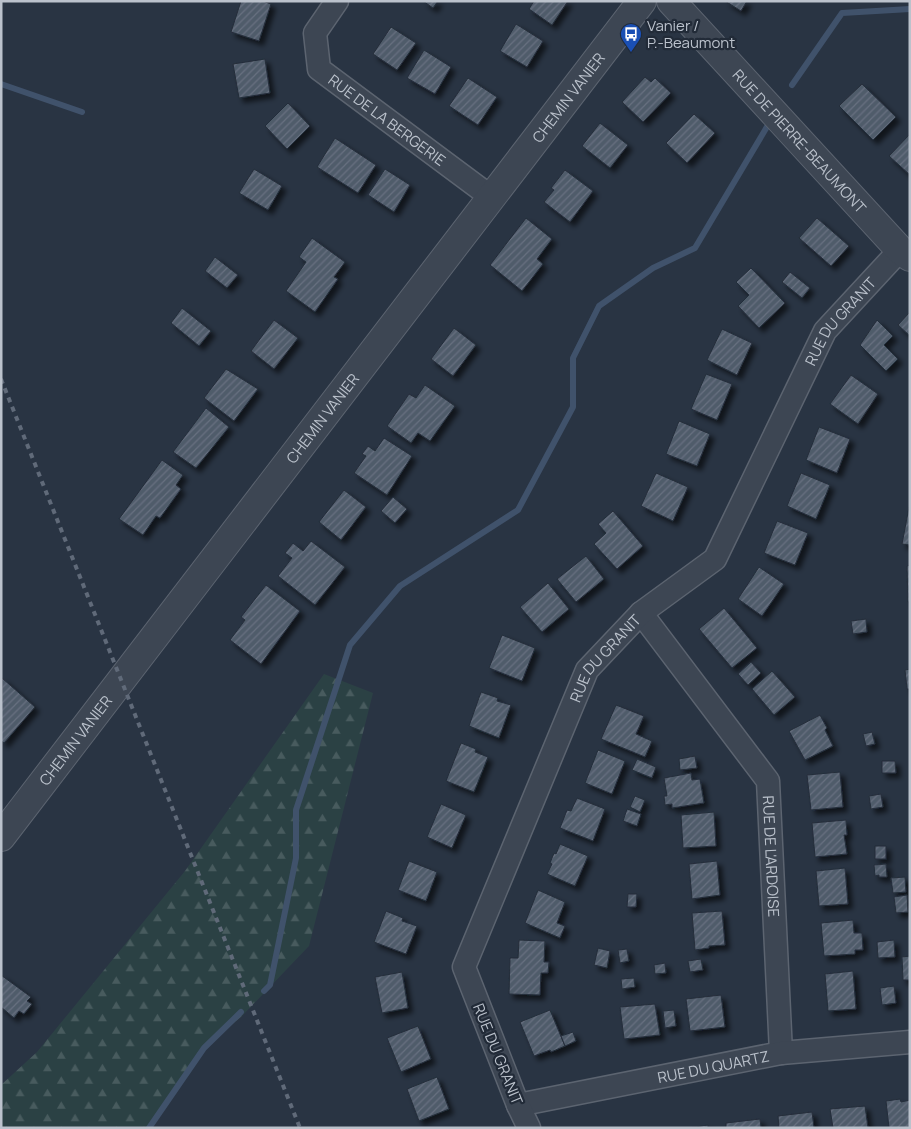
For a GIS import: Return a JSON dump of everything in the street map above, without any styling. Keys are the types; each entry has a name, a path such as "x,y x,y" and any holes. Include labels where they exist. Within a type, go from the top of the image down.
{"street":[{"name":"RUE DE LA BERGERIE","path":"337,1 315,33 319,69 491,197"},
{"name":"CHEMIN VANIER","path":"1,837 642,1"},
{"name":"RUE DE PIERRE-BEAUMONT","path":"671,1 905,253"},
{"name":"RUE DU GRANIT","path":"529,1128 518,1105 464,967 587,670 641,613 715,559 825,331 905,253"},
{"name":"RUE DE L'ARDOISE","path":"641,613 768,781 781,1053"},
{"name":"RUE DU QUARTZ","path":"518,1105 781,1053 910,1042"}],"green space":[{"path":"324,674 373,693 309,946 242,1016 204,1048 149,1128 1,1128 1,1085 37,1052 185,871"}],"building":[{"path":"241,1 263,1 271,4 259,41 231,32"},
{"path":"423,1 438,1 433,8"},
{"path":"534,1 568,1 552,25 529,9"},
{"path":"725,1 747,1 741,11"},
{"path":"516,24 543,41 527,67 500,51"},
{"path":"391,27 416,43 397,70 373,54"},
{"path":"424,50 451,67 435,94 407,78"},
{"path":"265,59 270,93 239,98 233,64"},
{"path":"645,77 651,82 655,78 671,93 643,122 622,102"},
{"path":"468,78 497,97 478,125 449,106"},
{"path":"862,84 896,117 873,140 839,106"},
{"path":"288,103 310,126 287,149 265,126"},
{"path":"694,114 715,133 687,163 666,143"},
{"path":"600,123 628,145 610,168 582,146"},
{"path":"910,134 910,175 889,156"},
{"path":"335,138 376,165 358,193 317,167"},
{"path":"254,169 282,186 268,210 239,193"},
{"path":"385,169 410,185 394,212 368,195"},
{"path":"565,170 593,191 570,222 544,202 554,190 551,188"},
{"path":"526,218 552,239 537,259 543,264 522,291 490,265"},
{"path":"817,218 849,246 831,266 799,238"},
{"path":"312,238 345,262 334,277 338,279 315,312 286,291 306,262 299,257"},
{"path":"215,257 238,275 227,288 205,271"},
{"path":"751,268 785,303 759,328 738,306 749,295 736,282"},
{"path":"790,272 810,288 802,298 782,282"},
{"path":"182,308 211,331 199,346 171,323"},
{"path":"910,312 910,336 898,325"},
{"path":"274,320 298,338 274,369 251,351"},
{"path":"877,320 893,336 884,345 898,359 886,371 860,345"},
{"path":"454,328 476,345 453,376 431,359"},
{"path":"722,329 752,343 737,375 707,360"},
{"path":"226,369 258,389 234,421 204,398"},
{"path":"706,374 732,384 717,420 691,409"},
{"path":"851,375 878,394 858,424 830,404"},
{"path":"425,385 455,406 430,441 418,433 411,443 387,426 409,394 416,398"},
{"path":"206,408 229,427 196,468 173,452"},
{"path":"679,421 710,434 697,466 666,454"},
{"path":"819,427 850,439 837,473 806,460"},
{"path":"384,438 412,456 387,495 354,473 366,456 362,454 368,446 375,451"},
{"path":"162,460 183,475 176,485 181,489 160,518 156,516 143,535 119,519"},
{"path":"656,473 688,487 673,521 641,506"},
{"path":"801,473 830,485 816,519 787,506"},
{"path":"344,490 366,507 341,540 319,522"},
{"path":"393,497 407,509 395,523 381,511"},
{"path":"910,507 910,545 902,544"},
{"path":"613,511 643,546 617,569 594,544 606,533 598,524"},
{"path":"777,521 808,533 795,565 764,553"},
{"path":"311,541 345,567 315,605 278,576 292,558 285,553 293,543 303,551"},
{"path":"586,556 604,579 576,602 557,579"},
{"path":"910,565 910,602 908,602 907,566"},
{"path":"759,567 784,584 762,616 738,599"},
{"path":"548,583 569,609 542,632 520,607"},
{"path":"266,585 300,611 261,664 230,640 245,620 241,617"},
{"path":"724,608 757,648 732,668 699,629"},
{"path":"866,619 867,632 853,634 851,621"},
{"path":"502,635 535,648 522,681 489,668"},
{"path":"751,662 761,673 748,685 738,674"},
{"path":"910,669 910,689 907,689 905,670"},
{"path":"772,671 795,697 774,715 752,689"},
{"path":"2,678 35,707 4,743 1,741"},
{"path":"481,692 498,698 497,701 511,705 499,738 469,726"},
{"path":"616,705 644,716 636,734 652,741 645,757 601,739"},
{"path":"820,715 833,746 805,760 789,731"},
{"path":"872,732 875,744 866,746 863,734"},
{"path":"461,743 476,749 475,752 488,757 474,792 446,781"},
{"path":"598,750 625,761 612,794 585,783"},
{"path":"695,756 697,768 680,770 679,759"},
{"path":"637,759 656,767 652,778 632,770"},
{"path":"882,761 895,761 896,773 882,773"},
{"path":"840,772 843,807 811,810 807,775"},
{"path":"691,773 692,780 700,779 704,803 672,808 672,804 665,805 664,796 667,796 664,778"},
{"path":"881,794 883,807 871,809 869,796"},
{"path":"635,796 645,800 640,812 630,807"},
{"path":"577,798 605,809 593,841 560,828 567,810 571,811"},
{"path":"441,804 466,815 452,848 427,837"},
{"path":"627,809 641,814 637,826 623,821"},
{"path":"714,812 716,846 683,848 681,815"},
{"path":"846,820 847,835 844,835 847,854 815,857 812,823"},
{"path":"560,844 588,856 575,886 547,874 552,864 550,863 554,853 556,854"},
{"path":"875,846 886,846 886,859 875,859"},
{"path":"409,861 437,872 426,901 398,890"},
{"path":"717,861 720,895 692,899 689,864"},
{"path":"886,864 887,877 875,876 874,865"},
{"path":"845,868 848,904 819,906 816,871"},
{"path":"905,877 906,892 893,893 891,878"},
{"path":"538,890 565,902 557,923 565,926 560,938 525,923"},
{"path":"628,894 637,894 636,907 627,907"},
{"path":"907,895 908,912 896,913 894,897"},
{"path":"386,911 403,918 402,921 417,926 406,954 374,942"},
{"path":"722,911 725,945 709,946 709,948 695,950 692,913"},
{"path":"853,920 854,933 862,933 863,950 855,950 855,954 824,956 821,923"},
{"path":"519,940 545,941 544,962 549,962 548,973 541,973 540,995 509,994 510,958 518,958"},
{"path":"894,940 895,957 878,958 877,942"},
{"path":"598,948 610,951 607,968 594,965"},
{"path":"627,949 629,961 620,963 618,950"},
{"path":"910,956 910,980 903,980 902,957"},
{"path":"701,959 703,970 690,972 688,961"},
{"path":"665,963 666,973 655,974 654,965"},
{"path":"853,971 856,1009 828,1011 825,974"},
{"path":"402,972 408,1008 382,1013 375,977"},
{"path":"1,975 31,997 27,1001 32,1004 24,1014 19,1011 14,1018 1,1007"},
{"path":"634,978 635,987 622,989 621,979"},
{"path":"894,986 896,1003 882,1005 880,988"},
{"path":"721,995 725,1027 690,1031 686,999"},
{"path":"655,1004 660,1035 624,1039 620,1007"},
{"path":"550,1010 565,1046 534,1056 520,1022"},
{"path":"674,1010 676,1026 665,1028 663,1011"},
{"path":"418,1026 431,1059 401,1072 387,1038"},
{"path":"573,1032 576,1041 565,1046 561,1036"},
{"path":"437,1077 449,1109 419,1121 407,1089"},
{"path":"900,1099 901,1102 910,1100 910,1128 889,1128 886,1101"},
{"path":"865,1106 868,1128 833,1128 830,1109"},
{"path":"812,1112 814,1128 779,1128 778,1116"},
{"path":"760,1119 761,1128 726,1128 726,1123"},
{"path":"708,1125 708,1128 689,1128"}],"waterway":[{"path":"792,85 842,13 910,9"},
{"path":"1,84 82,112"},
{"path":"264,991 270,985 296,858 296,810 350,645 400,586 518,510 573,407 573,358 599,306 653,268 695,248 771,120"},
{"path":"149,1128 204,1048 241,1012"}],"railway":[{"path":"1,379 300,1128"}],"place":[{"name":"Vanier / P.-Beaumont","path":"631,53"}]}
